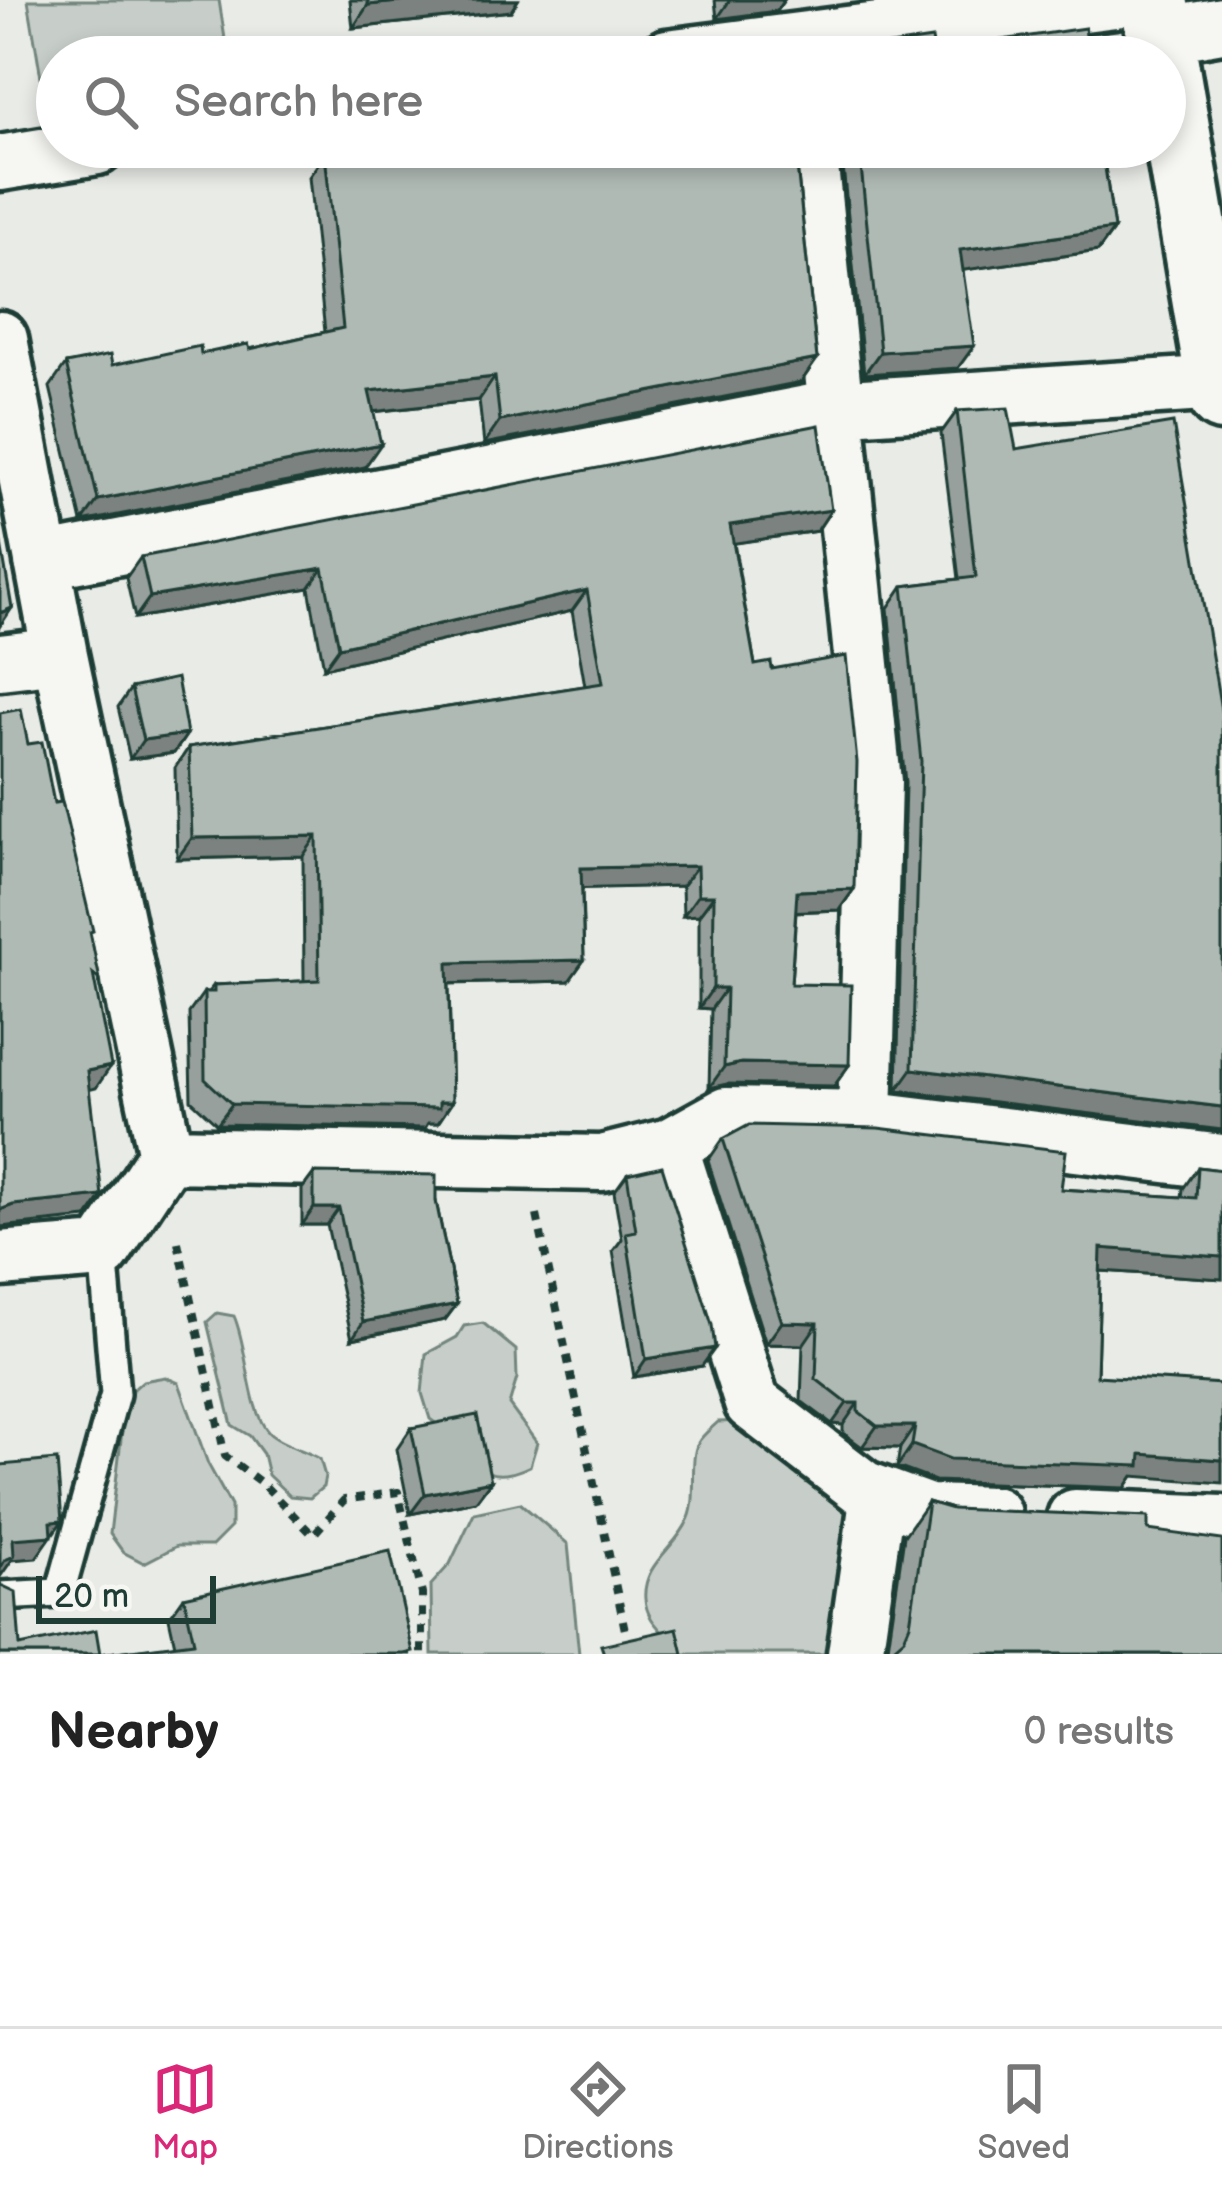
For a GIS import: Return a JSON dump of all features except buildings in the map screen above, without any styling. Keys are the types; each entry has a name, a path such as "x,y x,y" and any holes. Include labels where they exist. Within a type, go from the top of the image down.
{"street":[{"path":"798,32 1163,30"},
{"path":"0,163 36,157"},
{"path":"811,168 874,782 865,1118"},
{"path":"42,562 833,408 1221,390 1185,168"},
{"path":"0,339 60,655 166,1155 103,1251 0,1259"},
{"path":"0,662 60,655"},
{"path":"166,1155 602,1162 670,1146 726,1114 865,1118 1222,1162"},
{"path":"670,1146 752,1403 863,1488 929,1512 1222,1522"},
{"path":"855,1654 878,1494"}],"lane":[{"path":"0,1596 60,1593 115,1394 103,1251"}],"path":[{"path":"166,1155 180,1255 225,1456 262,1484 313,1535 344,1500 398,1492 422,1594 422,1654"},
{"path":"530,1162 540,1234 625,1630"}],"shaded area":[{"path":"28,0 219,0 225,36 36,36 36,47"},
{"path":"217,1313 234,1316 252,1394 269,1433 320,1459 323,1487 310,1498 290,1496 268,1475 263,1454 250,1436 232,1425 207,1322"},
{"path":"483,1323 516,1350 517,1378 509,1405 537,1443 530,1466 511,1473 496,1474 474,1463 430,1419 422,1393 426,1354 457,1337 464,1326"},
{"path":"165,1377 179,1383 208,1464 231,1506 231,1527 212,1546 177,1546 144,1563 123,1552 110,1534 126,1396 143,1381"},
{"path":"746,1421 843,1493 857,1519 841,1654 679,1654 647,1608 649,1575 689,1518 698,1443 718,1422"},
{"path":"520,1503 568,1544 579,1654 432,1654 431,1585 450,1564 474,1513"}]}
